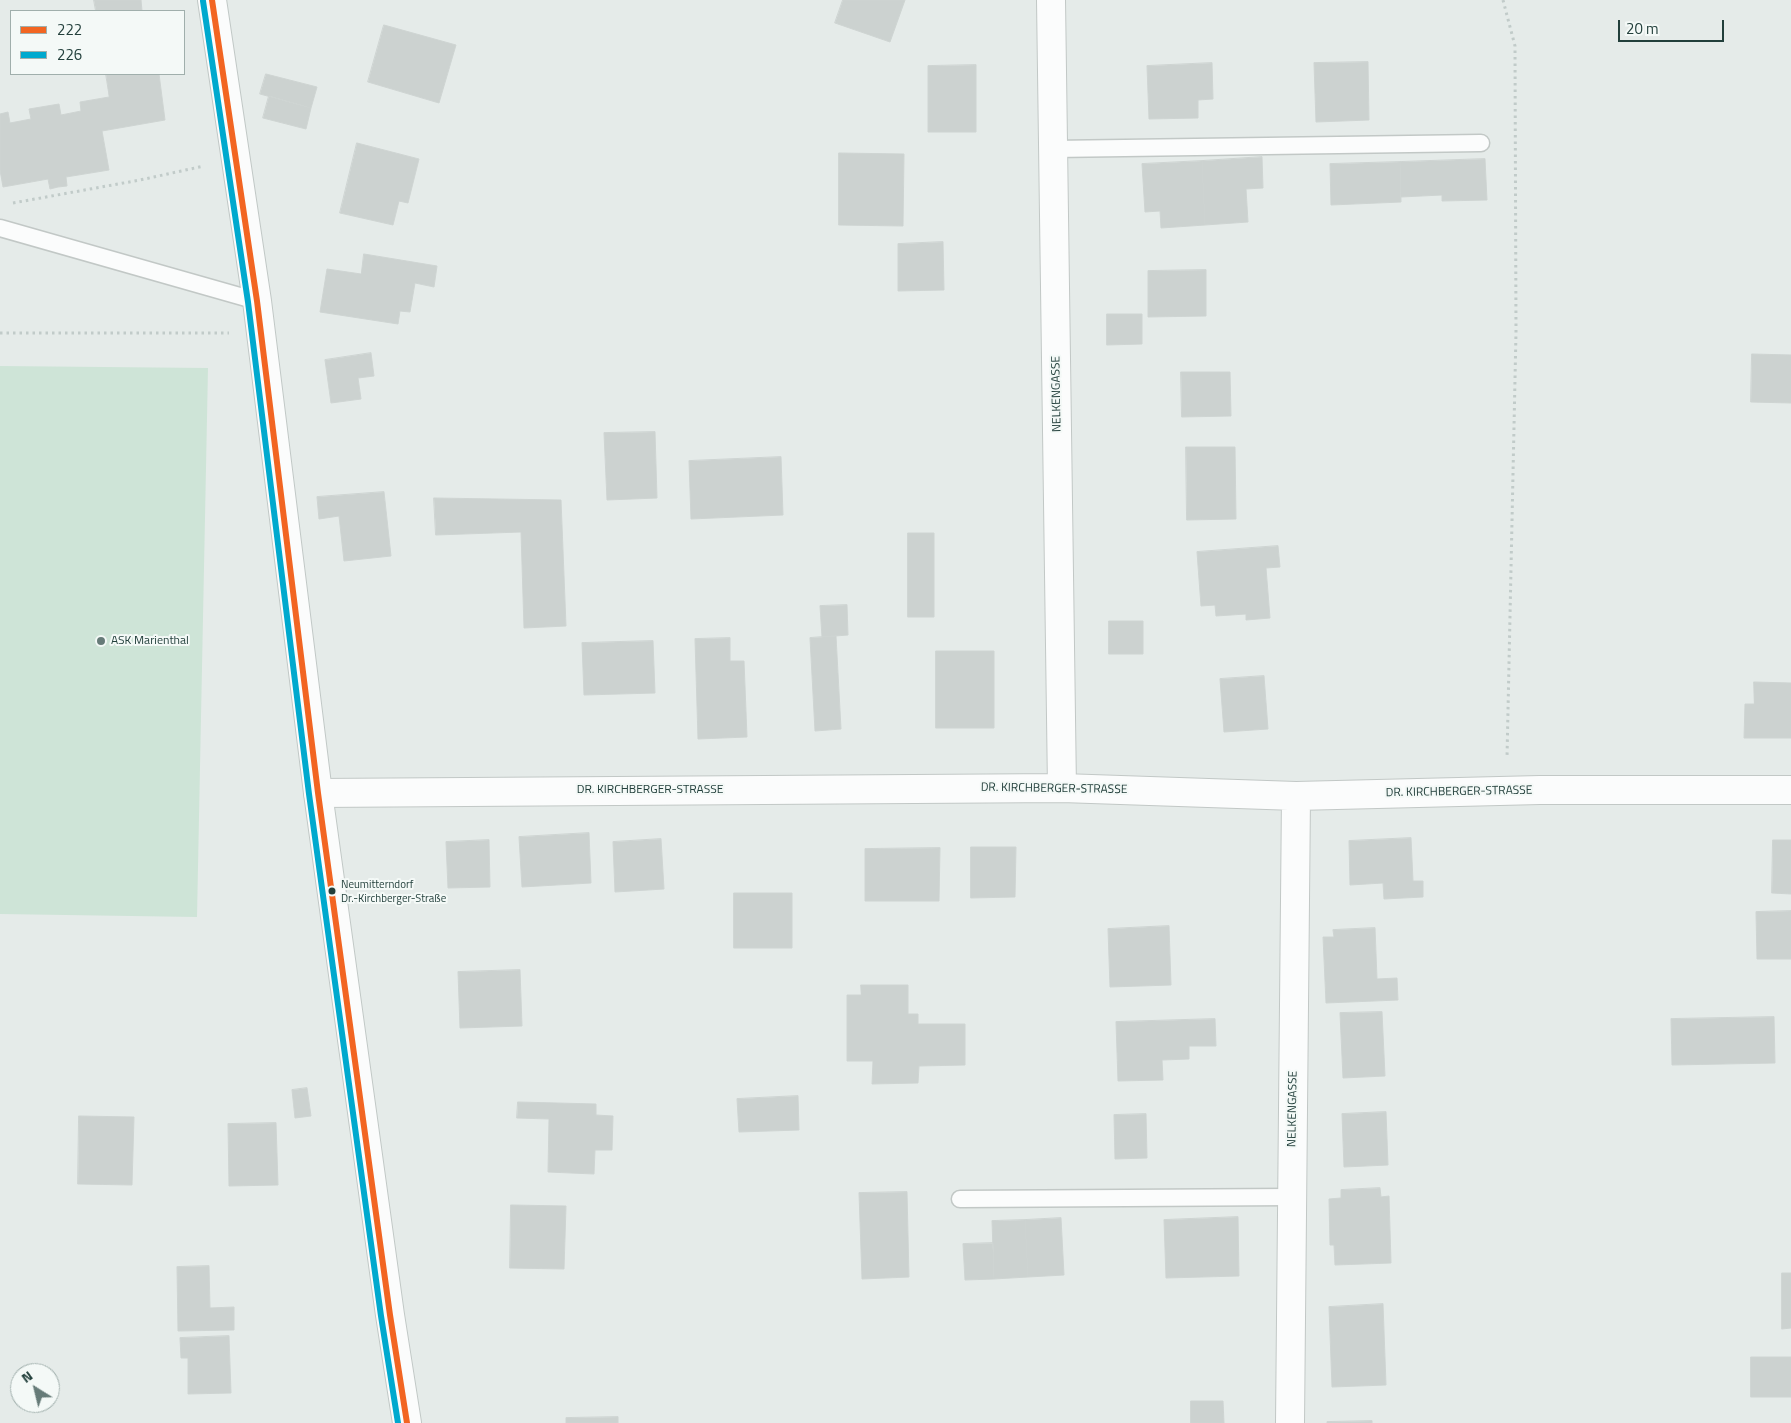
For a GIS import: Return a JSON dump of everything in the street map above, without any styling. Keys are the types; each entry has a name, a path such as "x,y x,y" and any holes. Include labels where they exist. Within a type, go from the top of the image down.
{"street":[{"path":"212,0 256,300 318,793 390,1315 407,1423"},
{"name":"NELKENGASSE","path":"1052,0 1062,788"},
{"name":"DR. KIRCHBERGER-STRASSE","path":"318,793 1062,788 1296,796 1540,790 1791,790"},
{"name":"NELKENGASSE","path":"1290,1423 1296,796"}],"lane":[{"path":"1053,149 1480,143"},
{"path":"0,228 256,300"},
{"path":"960,1199 1292,1197"}],"path":[{"path":"1504,0 1514,46 1516,332 1507,759"},
{"path":"10,204 140,180 236,159"},
{"path":"0,333 260,333"}],"green space":[{"name":"ASK Marienthal","path":"0,366 208,368 197,917 0,914"}],"building":[{"path":"94,0 141,0 142,10 96,10"},
{"path":"843,0 905,0 890,42 835,23"},
{"path":"384,25 456,45 439,103 368,82"},
{"path":"1368,62 1369,120 1316,122 1314,63"},
{"path":"1212,63 1213,99 1198,100 1198,118 1149,119 1147,66"},
{"path":"976,65 976,132 928,132 928,66"},
{"path":"266,74 317,87 311,108 260,94"},
{"path":"106,75 159,75 165,120 102,131 109,170 66,177 67,186 50,189 48,179 3,187 0,170 0,114 8,112 10,123 31,119 29,109 59,104 61,115 81,111 80,102 109,97"},
{"path":"269,96 311,108 306,129 263,118"},
{"path":"357,143 419,159 408,203 399,201 393,225 340,213"},
{"path":"839,153 904,154 903,226 839,225"},
{"path":"1262,157 1263,188 1246,189 1248,222 1205,225 1202,161"},
{"path":"1485,159 1487,200 1442,201 1442,195 1401,197 1400,162"},
{"path":"1202,161 1205,225 1161,228 1160,211 1145,212 1142,164"},
{"path":"1400,162 1401,202 1331,205 1330,164"},
{"path":"943,242 944,290 898,291 898,244"},
{"path":"364,254 437,266 434,287 415,283 410,312 400,311 398,324 320,312 327,269 361,274"},
{"path":"1206,270 1206,316 1148,317 1148,271"},
{"path":"1107,314 1142,314 1142,344 1107,345"},
{"path":"371,353 374,376 358,378 361,399 331,403 325,360"},
{"path":"1752,354 1791,355 1791,403 1751,402"},
{"path":"1181,372 1230,372 1231,416 1182,417"},
{"path":"655,432 657,498 607,500 604,433"},
{"path":"1186,447 1235,447 1236,519 1187,520"},
{"path":"781,457 783,515 691,519 689,461"},
{"path":"384,492 391,556 344,561 339,516 319,519 317,497"},
{"path":"434,498 561,500 566,626 524,628 521,532 436,535"},
{"path":"908,533 934,533 934,617 908,617"},
{"path":"1278,546 1280,567 1266,568 1270,618 1246,620 1246,614 1216,616 1215,605 1201,606 1197,552"},
{"path":"847,605 848,635 822,637 820,606"},
{"path":"1109,621 1143,621 1143,654 1109,654"},
{"path":"836,636 841,729 815,731 810,638"},
{"path":"730,638 730,661 744,661 747,737 698,739 695,639"},
{"path":"653,641 655,693 584,695 582,643"},
{"path":"936,651 994,651 994,728 936,728"},
{"path":"1264,676 1268,729 1224,732 1220,679"},
{"path":"1754,682 1791,683 1791,738 1744,738 1745,704 1754,704"},
{"path":"589,833 591,883 522,887 519,837"},
{"path":"1411,838 1413,881 1423,881 1423,897 1384,899 1383,883 1350,885 1349,841"},
{"path":"661,839 664,889 615,892 613,842"},
{"path":"489,840 490,887 448,888 446,842"},
{"path":"1773,840 1791,840 1791,894 1772,893"},
{"path":"971,847 1016,847 1015,897 971,898"},
{"path":"940,848 939,901 865,901 865,849"},
{"path":"734,893 792,893 792,948 734,948"},
{"path":"1791,911 1791,959 1757,959 1756,912"},
{"path":"1169,926 1171,985 1110,987 1108,929"},
{"path":"1375,928 1377,979 1397,978 1398,1000 1326,1003 1323,937 1334,937 1333,930"},
{"path":"520,970 522,1026 460,1028 458,972"},
{"path":"861,985 908,985 908,1014 918,1014 918,1024 965,1024 965,1065 919,1066 918,1083 872,1084 873,1061 847,1061 847,995 861,995"},
{"path":"1382,1012 1385,1076 1343,1078 1340,1013"},
{"path":"1774,1017 1775,1063 1672,1065 1671,1019"},
{"path":"1215,1019 1216,1046 1189,1046 1189,1059 1162,1060 1163,1080 1118,1081 1116,1022"},
{"path":"307,1088 311,1116 295,1118 292,1090"},
{"path":"798,1096 799,1130 739,1132 737,1099"},
{"path":"518,1102 596,1104 596,1115 613,1116 612,1150 595,1150 594,1174 548,1172 549,1119 517,1118"},
{"path":"1386,1112 1388,1165 1344,1167 1342,1114"},
{"path":"1146,1114 1147,1158 1115,1159 1114,1115"},
{"path":"79,1116 134,1117 132,1185 78,1184"},
{"path":"276,1123 278,1185 229,1186 228,1124"},
{"path":"1380,1188 1381,1197 1389,1196 1391,1263 1335,1265 1334,1245 1330,1245 1329,1199 1341,1198 1341,1190"},
{"path":"907,1192 909,1277 862,1279 859,1193"},
{"path":"511,1205 566,1206 564,1269 510,1268"},
{"path":"1238,1217 1239,1276 1166,1278 1164,1220"},
{"path":"1061,1218 1064,1275 1028,1277 1025,1220"},
{"path":"1025,1220 1028,1277 994,1279 992,1221"},
{"path":"993,1243 994,1279 965,1280 963,1244"},
{"path":"209,1266 210,1308 234,1307 234,1330 178,1331 177,1267"},
{"path":"1782,1273 1791,1273 1791,1328 1782,1329"},
{"path":"1383,1304 1386,1385 1332,1387 1329,1307"},
{"path":"229,1336 231,1393 188,1394 188,1358 181,1358 180,1338"},
{"path":"1751,1357 1791,1357 1791,1397 1751,1397"},
{"path":"1191,1401 1223,1401 1224,1423 1191,1423"},
{"path":"618,1417 618,1423 566,1423 566,1418"},
{"path":"1372,1421 1372,1423 1327,1423 1327,1422"}],"transit line":[{"name":"222","path":"212,0 257,301 318,793 390,1315 407,1423"},
{"name":"226","path":"203,1 248,302 309,794 381,1316 398,1423"}],"place":[{"name":"ASK Marienthal","path":"101,641"},
{"name":"Neumitterndorf Dr.-Kirchberger-Straße","path":"332,891"}]}
